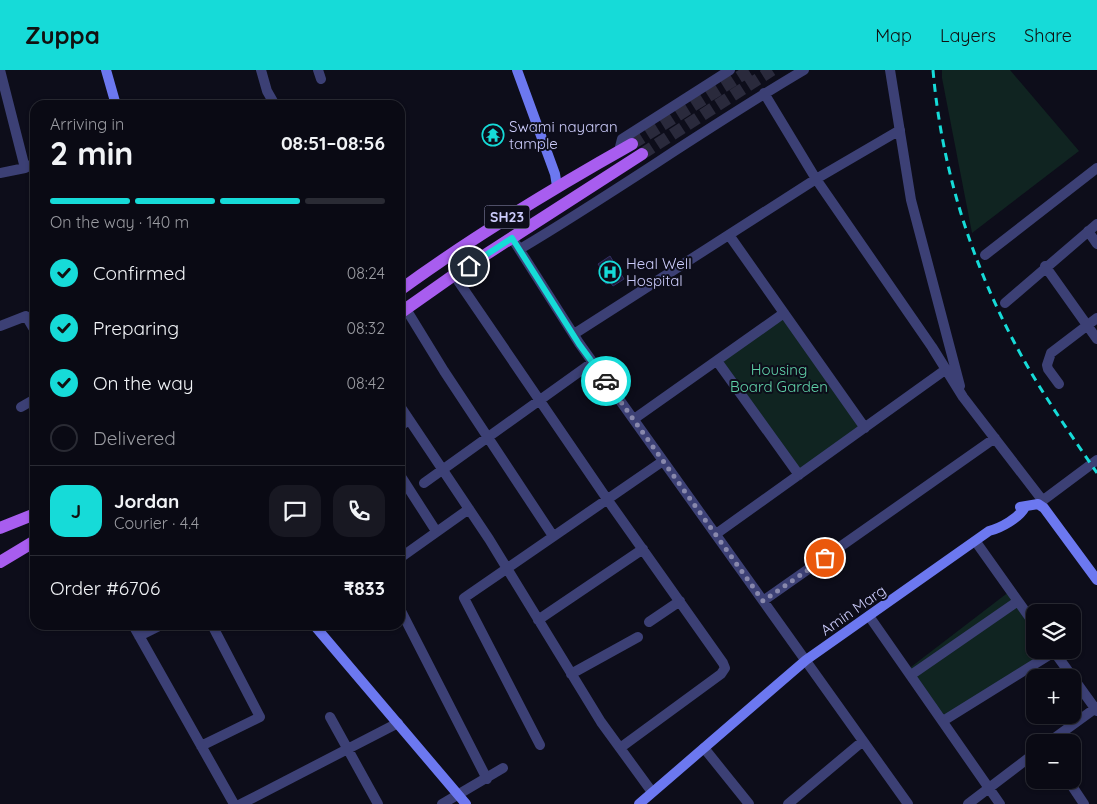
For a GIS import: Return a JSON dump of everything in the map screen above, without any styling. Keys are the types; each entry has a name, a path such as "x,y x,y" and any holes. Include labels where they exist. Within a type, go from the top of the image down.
{"main road":[{"path":"106,70 115,100"},
{"path":"517,70 555,174 556,186"},
{"name":"SH23","path":"405,287 489,228 556,186 632,144"},
{"name":"SH23","path":"405,310 454,275 642,154"},
{"path":"1040,502 1097,580"},
{"name":"Amin Marg","path":"639,804 806,660 976,542 989,532 991,526 1009,513 1018,507 1025,507 1040,502"},
{"path":"0,528 30,516"},
{"path":"0,562 30,544"},
{"path":"318,630 466,804"}],"street":[{"path":"0,70 5,103 25,168"},
{"path":"261,70 267,91 272,100"},
{"path":"619,151 622,139 730,70"},
{"path":"520,250 764,93 804,70"},
{"path":"890,70 911,200 963,397"},
{"path":"764,93 816,179 932,347 963,397 995,438 1040,502 1097,460"},
{"path":"574,334 816,179 900,130"},
{"path":"0,173 30,166"},
{"path":"985,255 1097,168"},
{"path":"1005,303 1045,266 1097,224"},
{"path":"1088,231 1097,244"},
{"path":"729,235 865,428"},
{"path":"512,238 593,362 908,804"},
{"path":"1045,266 1097,339"},
{"path":"454,275 607,499 723,662 725,668 721,674 620,748"},
{"path":"634,419 784,313"},
{"path":"405,314 553,536"},
{"path":"0,326 26,316 30,323"},
{"path":"1059,384 1048,369 1047,365 1051,353 1097,318"},
{"path":"717,361 799,475"},
{"path":"424,483 593,362"},
{"path":"716,534 945,370"},
{"path":"21,407 30,402"},
{"path":"405,414 469,509 601,722 652,792"},
{"path":"405,423 409,420"},
{"path":"763,601 995,438"},
{"path":"540,745 464,598 663,461"},
{"path":"405,483 436,531"},
{"path":"405,554 469,509"},
{"path":"976,542 1026,612"},
{"path":"538,620 643,550"},
{"path":"649,622 680,601"},
{"path":"911,675 1018,601"},
{"path":"870,616 1000,804"},
{"path":"405,620 487,779"},
{"path":"136,630 234,804"},
{"path":"139,636 151,630"},
{"path":"202,746 260,717 215,630"},
{"path":"571,674 638,637"},
{"path":"943,721 1041,659"},
{"path":"1060,659 1096,709 1060,734"},
{"path":"330,717 378,804"},
{"path":"241,804 398,723"},
{"path":"788,804 863,741"},
{"path":"704,748 748,804"},
{"path":"968,804 1026,760"},
{"path":"442,804 504,768"},
{"path":"1074,789 1084,804"}],"green space":[{"path":"942,70 1010,70 1079,151 972,233 942,78"},
{"name":"Housing Board Garden","path":"784,313 865,428 799,475 717,361"},
{"path":"1010,591 1026,613 1026,659 1039,659 943,721 907,670"}],"building":[{"path":"610,256 624,279 613,286 610,282 606,284 599,273 602,270 598,264"}],"tunnel":[{"path":"632,144 750,70"},
{"path":"642,154 772,70"}],"railway":[{"path":"933,70 937,105 950,174 970,242 983,274 1012,338 1031,373 1097,473"}],"way so far":[{"path":"606,381 763,601 825,558"}],"place":[{"name":"Swami nayaran tample","path":"493,135"},
{"name":"Heal Well Hospital","path":"610,272"}],"route":[{"path":"469,266 512,238 579,344 606,381"}]}
